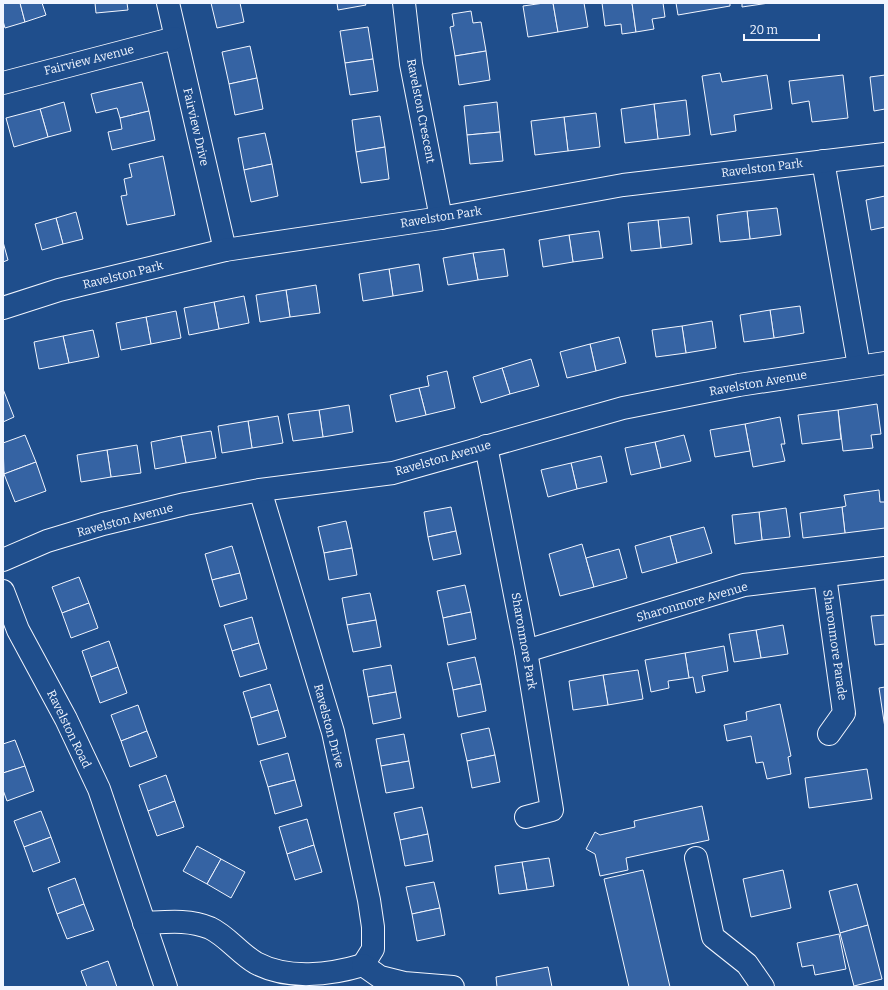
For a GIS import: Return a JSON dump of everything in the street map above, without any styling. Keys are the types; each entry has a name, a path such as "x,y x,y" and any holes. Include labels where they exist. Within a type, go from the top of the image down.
{"street":[{"name":"Fairview Drive","path":"168,3 225,250"},
{"name":"Ravelston Crescent","path":"404,3 411,64 441,218"},
{"name":"Fairview Avenue","path":"3,83 175,38"},
{"name":"Ravelston Park","path":"3,308 59,290 225,250 441,218 623,185 885,154"},
{"path":"823,161 859,366"},
{"name":"Ravelston Avenue","path":"3,560 47,541 103,524 185,504 260,490 394,473 623,408 740,385 885,363"},
{"name":"Sharonmore Park","path":"486,446 526,651 552,810 526,817"},
{"name":"Ravelston Drive","path":"260,490 333,732 369,900 373,927 373,949 363,965"},
{"name":"Sharonmore Avenue","path":"526,651 744,585 885,568"},
{"name":"Sharonmore Parade","path":"825,576 844,713 829,734"},
{"name":"Ravelston Road","path":"3,591 18,630 66,719 99,789 166,987"},
{"path":"696,858 714,937 747,964 763,987"},
{"path":"144,922 192,922 211,929 257,963 282,979 338,972 363,965 380,977 404,983 453,987"}],"building":[{"path":"3,3 20,3 25,22 5,28 3,21"},
{"path":"20,3 42,3 46,15 25,22"},
{"path":"95,3 127,3 128,10 96,13"},
{"path":"211,3 240,3 244,22 217,28"},
{"path":"337,3 365,3 366,5 338,10"},
{"path":"553,3 558,32 528,37 523,6"},
{"path":"553,3 584,3 588,27 558,32"},
{"path":"602,3 632,3 636,32 622,34 621,24 605,26"},
{"path":"632,3 663,3 665,17 652,19 654,29 636,32"},
{"path":"676,3 730,3 730,6 678,15"},
{"path":"742,3 769,3 742,7"},
{"path":"471,11 473,23 481,22 486,51 455,56 450,27 454,26 452,14"},
{"path":"368,27 373,59 345,63 340,31"},
{"path":"250,46 257,78 229,84 222,52"},
{"path":"486,51 490,80 459,85 455,56"},
{"path":"373,59 378,91 350,95 345,63"},
{"path":"720,73 722,82 767,75 772,109 734,115 736,131 711,135 702,76"},
{"path":"843,75 848,118 812,122 809,101 792,104 789,81"},
{"path":"885,75 885,109 874,111 870,77"},
{"path":"257,78 263,109 235,115 229,84"},
{"path":"142,82 149,111 120,118 117,108 96,113 91,94"},
{"path":"686,100 690,135 658,139 654,104"},
{"path":"64,102 71,131 48,137 40,109"},
{"path":"497,102 500,132 467,135 464,106"},
{"path":"654,104 658,139 625,143 621,109"},
{"path":"40,109 48,137 14,147 6,118"},
{"path":"149,111 155,140 112,150 108,132 122,129 120,118"},
{"path":"596,113 600,147 568,151 564,117"},
{"path":"380,116 385,147 356,152 352,120"},
{"path":"564,117 568,151 535,155 531,121"},
{"path":"500,132 503,161 470,164 467,135"},
{"path":"265,133 272,164 244,170 238,138"},
{"path":"385,147 389,179 361,183 356,152"},
{"path":"163,156 175,215 127,225 121,196 127,195 124,179 132,177 129,164"},
{"path":"272,164 278,196 251,202 244,170"},
{"path":"885,196 885,227 871,230 866,200"},
{"path":"777,208 781,235 750,239 747,211"},
{"path":"747,211 750,239 720,242 717,215"},
{"path":"76,212 83,239 63,244 56,218"},
{"path":"689,217 692,244 661,248 658,220"},
{"path":"56,218 63,244 42,250 35,224"},
{"path":"658,220 661,248 631,251 628,223"},
{"path":"599,231 603,258 573,262 569,235"},
{"path":"569,235 573,262 543,267 539,240"},
{"path":"3,242 8,260 3,262"},
{"path":"504,249 508,276 478,280 473,253"},
{"path":"473,253 478,280 448,285 443,258"},
{"path":"419,264 423,291 393,296 389,269"},
{"path":"389,269 393,296 363,301 359,274"},
{"path":"316,285 320,313 290,317 286,290"},
{"path":"286,290 290,317 260,322 256,295"},
{"path":"244,296 249,323 219,329 214,302"},
{"path":"214,302 219,329 189,335 184,308"},
{"path":"800,306 804,333 774,338 770,310"},
{"path":"770,310 774,338 744,342 740,315"},
{"path":"176,311 181,338 151,344 146,317"},
{"path":"146,317 151,344 121,350 116,323"},
{"path":"712,321 716,348 686,353 682,326"},
{"path":"682,326 686,353 656,357 652,330"},
{"path":"93,330 99,357 69,363 63,336"},
{"path":"63,336 69,363 39,369 34,342"},
{"path":"619,337 626,363 596,371 590,344"},
{"path":"590,344 596,371 567,378 560,352"},
{"path":"531,359 539,386 510,394 502,368"},
{"path":"502,368 510,394 481,403 473,377"},
{"path":"447,371 455,408 426,415 419,388 429,386 427,376"},
{"path":"419,388 426,415 396,422 390,395"},
{"path":"3,389 14,417 3,422"},
{"path":"877,404 881,434 871,435 873,448 843,451 838,410"},
{"path":"349,405 353,432 323,437 319,410"},
{"path":"319,410 323,437 293,441 288,414"},
{"path":"838,410 841,439 802,444 798,415"},
{"path":"278,416 283,443 252,448 248,421"},
{"path":"780,417 785,444 781,444 785,461 753,467 745,424"},
{"path":"248,421 252,448 222,453 218,426"},
{"path":"745,424 750,451 715,457 710,430"},
{"path":"211,431 216,458 186,463 181,436"},
{"path":"25,435 36,462 4,474 3,443"},
{"path":"684,435 691,461 661,468 655,442"},
{"path":"181,436 186,463 155,469 151,442"},
{"path":"655,442 661,468 631,475 625,448"},
{"path":"137,445 141,473 111,477 107,450"},
{"path":"107,450 111,477 81,482 77,455"},
{"path":"601,456 607,482 577,489 571,463"},
{"path":"36,462 46,491 15,502 4,474"},
{"path":"571,463 577,489 548,497 541,470"},
{"path":"879,490 880,502 885,502 885,528 845,533 842,507 846,506 844,495"},
{"path":"451,507 456,531 428,537 424,512"},
{"path":"842,507 845,533 803,538 800,513"},
{"path":"786,508 790,537 762,540 759,512"},
{"path":"759,512 762,540 735,544 732,515"},
{"path":"346,521 352,548 324,553 318,527"},
{"path":"704,527 712,553 677,563 670,536"},
{"path":"456,531 461,554 433,560 428,537"},
{"path":"670,536 677,563 642,573 635,546"},
{"path":"582,544 594,587 560,596 549,554"},
{"path":"232,546 240,573 212,580 205,554"},
{"path":"352,548 357,575 329,580 324,553"},
{"path":"619,549 627,578 594,587 586,558"},
{"path":"240,573 247,599 220,607 212,580"},
{"path":"79,577 89,603 62,613 52,587"},
{"path":"465,585 471,612 443,618 437,591"},
{"path":"370,593 376,620 347,625 342,598"},
{"path":"89,603 98,628 71,638 62,613"},
{"path":"471,612 476,639 448,645 443,618"},
{"path":"885,615 885,644 875,645 871,616"},
{"path":"252,617 259,643 232,651 224,625"},
{"path":"376,620 381,647 353,652 347,625"},
{"path":"783,625 788,654 761,658 756,630"},
{"path":"756,630 761,658 734,662 729,634"},
{"path":"109,641 118,667 91,677 82,651"},
{"path":"259,643 267,669 240,677 232,651"},
{"path":"724,646 728,671 702,676 705,691 696,693 693,677 689,678 685,653"},
{"path":"685,653 689,678 668,681 669,688 651,692 645,660"},
{"path":"475,657 481,684 453,690 447,663"},
{"path":"391,665 396,692 368,697 363,670"},
{"path":"118,667 127,693 100,703 91,677"},
{"path":"638,670 643,699 608,705 603,675"},
{"path":"603,675 608,705 573,710 569,681"},
{"path":"270,684 278,710 251,718 243,692"},
{"path":"481,684 486,711 458,717 453,690"},
{"path":"885,687 885,728 879,688"},
{"path":"396,692 401,718 373,724 368,697"},
{"path":"780,704 791,756 788,757 791,774 767,779 763,762 756,763 751,736 727,741 724,725 747,720 746,712"},
{"path":"138,705 147,731 121,741 111,715"},
{"path":"278,710 286,737 258,745 251,718"},
{"path":"489,728 495,755 467,761 461,734"},
{"path":"147,731 157,757 130,767 121,741"},
{"path":"404,734 409,761 381,766 376,739"},
{"path":"15,740 25,766 3,773 3,744"},
{"path":"288,753 295,780 268,787 260,761"},
{"path":"495,755 500,782 472,788 467,761"},
{"path":"409,761 414,788 386,793 381,766"},
{"path":"25,766 34,791 7,801 3,790 3,773"},
{"path":"867,769 872,799 809,808 805,778"},
{"path":"166,775 175,801 148,811 139,785"},
{"path":"295,780 302,806 275,814 268,787"},
{"path":"175,801 184,827 157,836 148,811"},
{"path":"702,806 709,840 626,858 628,870 600,876 595,854 586,849 595,832 600,835 635,827 634,821"},
{"path":"422,807 428,834 400,840 394,813"},
{"path":"41,811 51,837 24,847 14,821"},
{"path":"307,819 314,845 287,854 279,827"},
{"path":"428,834 433,861 405,866 400,840"},
{"path":"51,837 60,862 33,872 24,847"},
{"path":"314,845 322,872 295,880 287,854"},
{"path":"197,846 221,859 207,884 183,871"},
{"path":"549,858 554,886 527,890 522,862"},
{"path":"221,859 245,872 231,898 207,884"},
{"path":"522,862 527,890 499,894 495,866"},
{"path":"643,870 670,987 629,987 604,879"},
{"path":"783,870 791,908 751,917 743,879"},
{"path":"75,878 84,904 57,914 48,888"},
{"path":"434,882 440,908 412,914 406,887"},
{"path":"857,884 868,925 840,933 829,891"},
{"path":"84,904 94,930 67,939 57,914"},
{"path":"440,908 445,935 417,941 412,914"},
{"path":"868,925 882,979 854,986 840,933"},
{"path":"839,934 846,969 815,975 813,965 802,967 797,943"},
{"path":"108,961 117,987 87,987 81,971"},
{"path":"548,967 552,987 497,987 496,977"}]}
